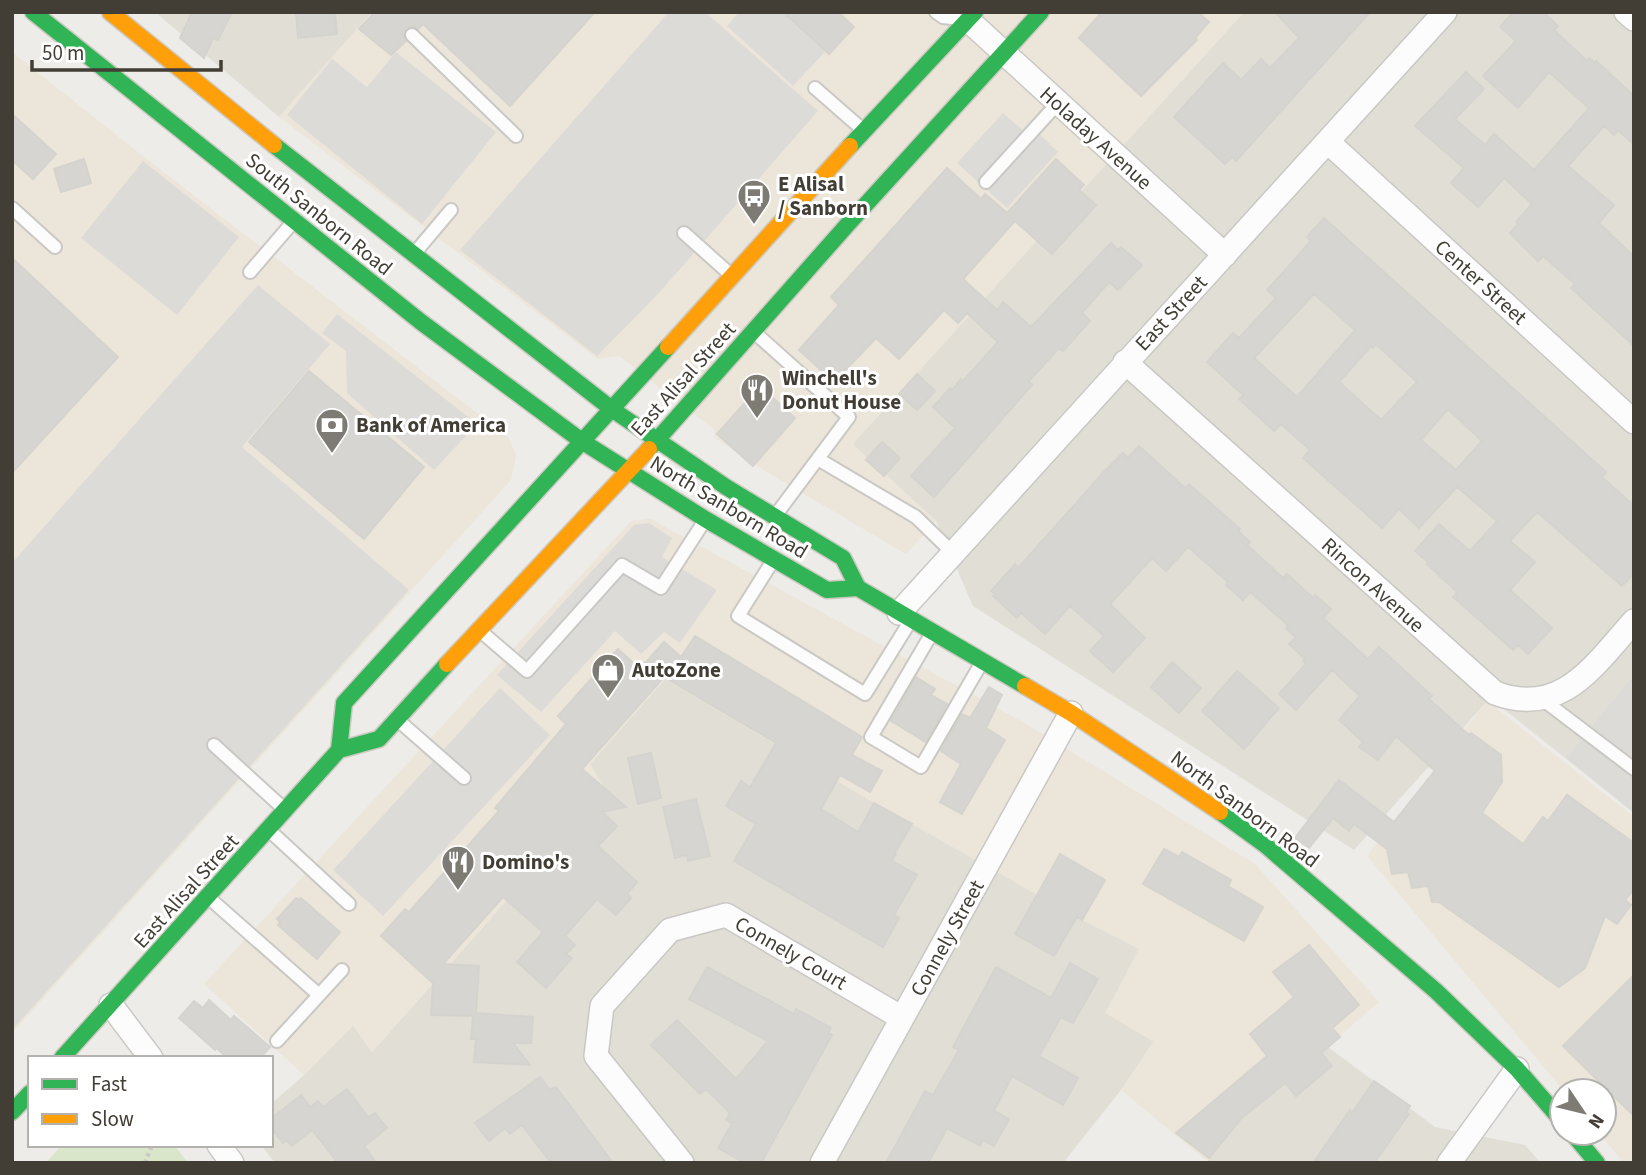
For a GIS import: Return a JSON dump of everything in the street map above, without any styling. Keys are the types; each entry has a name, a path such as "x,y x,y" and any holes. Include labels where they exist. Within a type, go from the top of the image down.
{"main road":[{"name":"South Sanborn Road","path":"33,12 421,322 583,442"},
{"name":"South Sanborn Road","path":"110,12 413,255 613,410"},
{"name":"East Alisal Street","path":"64,1056 339,750 374,742 397,719 478,629 628,472 1041,12"},
{"name":"East Alisal Street","path":"339,750 341,708 344,703 970,15"},
{"name":"North Sanborn Road","path":"613,410 726,487 843,558 858,588 1071,713 1182,785 1264,844 1436,991 1517,1069 1548,1105"},
{"name":"North Sanborn Road","path":"583,442 705,519 827,590 858,588"},
{"path":"12,1112 28,1095"},
{"path":"1584,1147 1597,1163"}],"street":[{"name":"East Street","path":"905,617 953,553 1444,12"},
{"path":"1626,12 1634,19"},
{"name":"Holaday Avenue","path":"970,15 1004,53 1226,255"},
{"name":"Center Street","path":"1328,142 1634,422"},
{"name":"Rincon Avenue","path":"1125,362 1494,693 1510,699 1542,699 1559,694 1574,685 1634,621"},
{"name":"Connely Street","path":"822,1163 1071,713"},
{"name":"Connely Court","path":"682,1163 597,1056 602,1006 670,930 726,915 902,1018"},
{"path":"111,1005 149,1056"},
{"path":"1449,1163 1517,1069"},
{"path":"220,1147 232,1163"}],"lane":[{"path":"936,12 943,17 970,15"},
{"path":"412,35 516,136"},
{"path":"816,89 864,131"},
{"path":"986,182 1058,103"},
{"path":"12,208 55,247"},
{"path":"413,255 451,210"},
{"path":"250,272 294,221"},
{"path":"684,233 733,277"},
{"path":"753,331 849,417 775,516"},
{"path":"818,459 916,517 953,553"},
{"path":"478,629 527,671 622,565 661,588 705,519"},
{"path":"774,558 738,616 865,694 905,617"},
{"path":"932,633 871,737 911,761 921,766 982,662"},
{"path":"1542,699 1634,769"},
{"path":"397,719 464,778"},
{"path":"214,745 286,810"},
{"path":"268,830 349,904"},
{"path":"208,897 319,995"},
{"path":"277,1041 342,970"}],"shaded area":[{"path":"155,12 372,12 279,117"},
{"path":"372,12 1244,12 853,444 936,521 906,554 760,468 714,437 715,430 619,356 598,359 279,117"},
{"path":"669,12 705,12 818,111 659,293 597,356 460,250"},
{"path":"739,12 782,12 825,52 793,86 727,26"},
{"path":"1244,12 1634,12 1634,813 1490,698 1354,850 973,606 936,521 852,444"},
{"path":"12,52 508,437 516,455 511,480 12,1033"},
{"path":"396,52 496,132 422,224 287,115 332,59 367,87"},
{"path":"1003,113 1025,132 1031,126 1058,152 1007,208 957,163"},
{"path":"143,161 239,237 177,315 81,238"},
{"path":"258,285 330,344 242,447 409,590 12,1030 12,563"},
{"path":"337,314 477,424 434,470 347,393 346,351 322,333"},
{"path":"651,519 1028,725 1255,864 1379,1002 1241,1121 1207,1161 1121,1090 1154,1042 1105,1013 1139,949 1082,920 874,803 665,679 590,764 605,790 372,1052 353,1026 304,1075 204,984 631,521"},
{"path":"649,523 672,538 662,557 717,590 680,643 664,632 641,654 615,631 541,712 497,675 634,525"},
{"path":"1634,675 1634,813 1566,758"},
{"path":"665,679 1139,949 1154,1041 1121,1090 1063,1163 275,1163 263,1147 273,1147 273,1102 353,1025 372,1052 605,790 590,764"},
{"path":"500,688 550,735 383,916 333,870"},
{"path":"1487,701 1634,817 1634,1163 1624,1163 1611,1147 1618,1147 1618,1077 1552,1077 1367,856"},
{"path":"1328,1047 1435,1127 1525,1145 1541,1163 1206,1163 1240,1121"}],"green space":[{"path":"60,1147 176,1147 188,1163 46,1163"}],"building":[{"path":"192,12 232,12 218,40 213,38 204,58 180,38"},
{"path":"296,12 335,12 337,34 298,38"},
{"path":"375,12 595,12 510,106 423,24 418,29 413,26 406,28 403,34 406,41 391,55 359,29"},
{"path":"783,12 838,12 854,27 829,54"},
{"path":"1102,12 1198,12 1209,22 1195,38 1197,40 1141,96 1079,38"},
{"path":"1275,12 1370,12 1236,161 1232,157 1225,164 1174,117 1223,63 1241,80 1261,59 1270,68 1299,38"},
{"path":"1513,12 1543,12 1558,26 1554,30 1587,61 1589,58 1595,63 1596,61 1634,96 1634,145 1618,130 1614,135 1604,126 1568,166 1614,205 1599,223 1634,257 1634,346 1571,288 1575,284 1543,256 1538,261 1510,233 1532,204 1504,178 1478,207 1451,183 1464,168 1415,126 1466,72 1484,89 1455,119 1485,145 1494,134 1534,170 1589,108 1549,72 1518,108 1483,76 1516,41 1500,27"},
{"path":"12,114 56,154 33,179 12,160"},
{"path":"84,159 91,183 61,192 54,169"},
{"path":"1056,159 1084,185 1079,190 1096,205 1052,254 1015,221 963,279 997,310 1003,302 1031,327 1111,243 1118,250 1121,247 1142,265 1118,290 1109,282 1082,313 1090,321 1063,351 1059,348 1029,381 1032,385 934,497 911,476 955,428 933,407 950,388 952,390 961,379 963,381 998,342 967,313 958,323 944,310 899,359 876,338 834,382 799,350 839,305 831,297 947,168 981,199 985,194 1015,220 1007,213"},
{"path":"1324,218 1606,472 1602,477 1634,506 1634,573 1622,586 1537,512 1510,541 1535,562 1510,590 1552,628 1528,654 1518,645 1513,650 1453,597 1457,592 1415,551 1439,524 1470,551 1497,521 1457,487 1419,528 1399,509 1382,528 1303,458 1310,450 1281,424 1274,431 1239,399 1243,395 1207,362 1233,333 1239,338 1276,298 1267,290 1311,241 1307,237","holes":["1314,294 1355,330 1297,397 1254,358","1376,344 1417,382 1381,420 1339,382 1371,346 1373,348","1448,409 1482,441 1456,470 1421,440"]},
{"path":"12,258 118,357 12,473"},
{"path":"309,371 424,467 364,539 249,442"},
{"path":"917,374 935,391 917,410 899,394"},
{"path":"760,386 795,418 753,466 717,434"},
{"path":"882,442 900,458 884,476 866,460"},
{"path":"1139,446 1185,488 1189,484 1240,529 1238,531 1250,542 1247,545 1283,578 1287,574 1313,598 1315,595 1331,609 1323,618 1368,659 1379,647 1432,696 1429,699 1469,735 1471,733 1501,755 1502,782 1482,813 1523,844 1543,817 1548,821 1567,795 1634,843 1634,889 1625,900 1631,905 1617,924 1605,916 1585,968 1559,987 1439,902 1432,902 1428,886 1412,888 1408,872 1392,874 1387,849 1354,824 1349,831 1333,818 1309,848 1295,838 1339,780 1394,822 1435,771 1396,736 1378,760 1359,747 1363,742 1339,720 1360,696 1332,670 1296,710 1279,694 1306,664 1303,661 1305,659 1289,644 1296,637 1286,628 1288,625 1250,592 1243,600 1226,585 1228,582 1188,547 1166,571 1152,558 1110,604 1145,638 1113,672 1090,651 1104,636 1070,606 1045,634 1021,613 1017,618 993,596 995,594 991,591 1015,564 1018,568 1102,474 1123,453 1128,458"},
{"path":"695,636 862,737 852,755 882,771 870,792 840,775 821,809 858,832 874,803 912,824 892,861 917,875 894,915 899,918 883,947 734,861 756,824 726,806 741,781 750,787 776,743 664,677 582,769 626,807 602,812 617,826 598,846 637,882 627,894 631,898 616,915 597,899 565,936 575,945 566,954 572,958 546,988 517,962 543,932 503,897 443,964 479,966 476,1013 533,1017 531,1043 513,1043 530,1065 474,1062 476,1039 471,1039 473,1016 431,1015 433,983 381,936 405,909 409,912 499,811 495,808 566,724 558,716 618,649 640,669 664,642 681,657"},
{"path":"1172,662 1201,688 1179,713 1151,687"},
{"path":"1237,671 1279,708 1244,749 1202,711"},
{"path":"916,677 935,689 931,695 947,704 926,742 891,721"},
{"path":"989,687 1002,695 986,728 1005,740 962,814 940,802 961,764 941,751 962,714 970,718"},
{"path":"651,753 661,798 638,804 628,758"},
{"path":"696,799 710,856 688,861 687,855 675,858 663,807"},
{"path":"1164,849 1179,857 1182,852 1231,880 1228,886 1263,907 1244,941 1143,884"},
{"path":"1060,854 1105,880 1082,920 1077,917 1054,956 1015,934"},
{"path":"296,898 301,898 340,932 317,959 278,925 280,922 277,919"},
{"path":"1309,945 1359,1005 1332,1028 1340,1037 1321,1053 1332,1066 1296,1096 1285,1083 1241,1119 1209,1158 1176,1133 1267,1056 1250,1034 1294,997 1273,972"},
{"path":"1070,963 1098,979 1073,1023 1061,1017 1039,1056 1078,1078 1063,1105 1012,1076 994,1111 1009,1119 994,1146 983,1140 980,1146 947,1128 928,1163 886,1163 925,1091 933,1095 959,1050 953,1047 996,967 1051,998"},
{"path":"707,967 794,1014 796,1009 831,1028 828,1033 832,1035 761,1163 745,1163 718,1148 732,1123 726,1120 730,1113 706,1089 700,1094 651,1045 677,1020 736,1079 768,1041 689,999"},
{"path":"1634,975 1634,1116 1618,1100 1618,1077 1594,1077 1563,1046"},
{"path":"209,1000 231,1020 234,1016 270,1047 262,1056 225,1056 179,1018 194,1001 203,1008"},
{"path":"540,1077 550,1090 556,1087 613,1163 551,1163 522,1125 510,1134 505,1128 489,1141 475,1123"},
{"path":"1374,1081 1410,1106 1406,1112 1409,1114 1374,1163 1313,1163 1350,1110 1352,1113"},
{"path":"347,1089 368,1117 375,1113 387,1128 364,1146 376,1163 338,1163 312,1130 292,1146 286,1140 283,1143 273,1130 273,1117 301,1095 310,1107 318,1101 323,1107"}],"traffic: fast":[{"path":"33,12 421,322 583,442 705,519 827,590 858,588"},
{"path":"850,146 975,12"},
{"path":"649,449 848,224 1041,12"},
{"path":"274,145 613,410 726,487 843,558 858,588 1025,686"},
{"path":"339,750 344,703 668,347"},
{"path":"64,1056 339,750 379,739 447,664"},
{"path":"1220,812 1264,844 1436,991 1517,1069 1548,1105"},
{"path":"12,1112 28,1095"},
{"path":"1584,1147 1597,1163"}],"traffic: slow":[{"path":"110,12 274,145"},
{"path":"668,347 850,146"},
{"path":"447,664 649,449"},
{"path":"1025,686 1071,713 1220,812"}],"place":[{"name":"E Alisal / Sanborn","path":"754,226"},
{"name":"Winchell's Donut House","path":"757,420"},
{"name":"Bank of America","path":"332,455"},
{"name":"AutoZone","path":"608,700"},
{"name":"Domino's","path":"458,892"}]}
